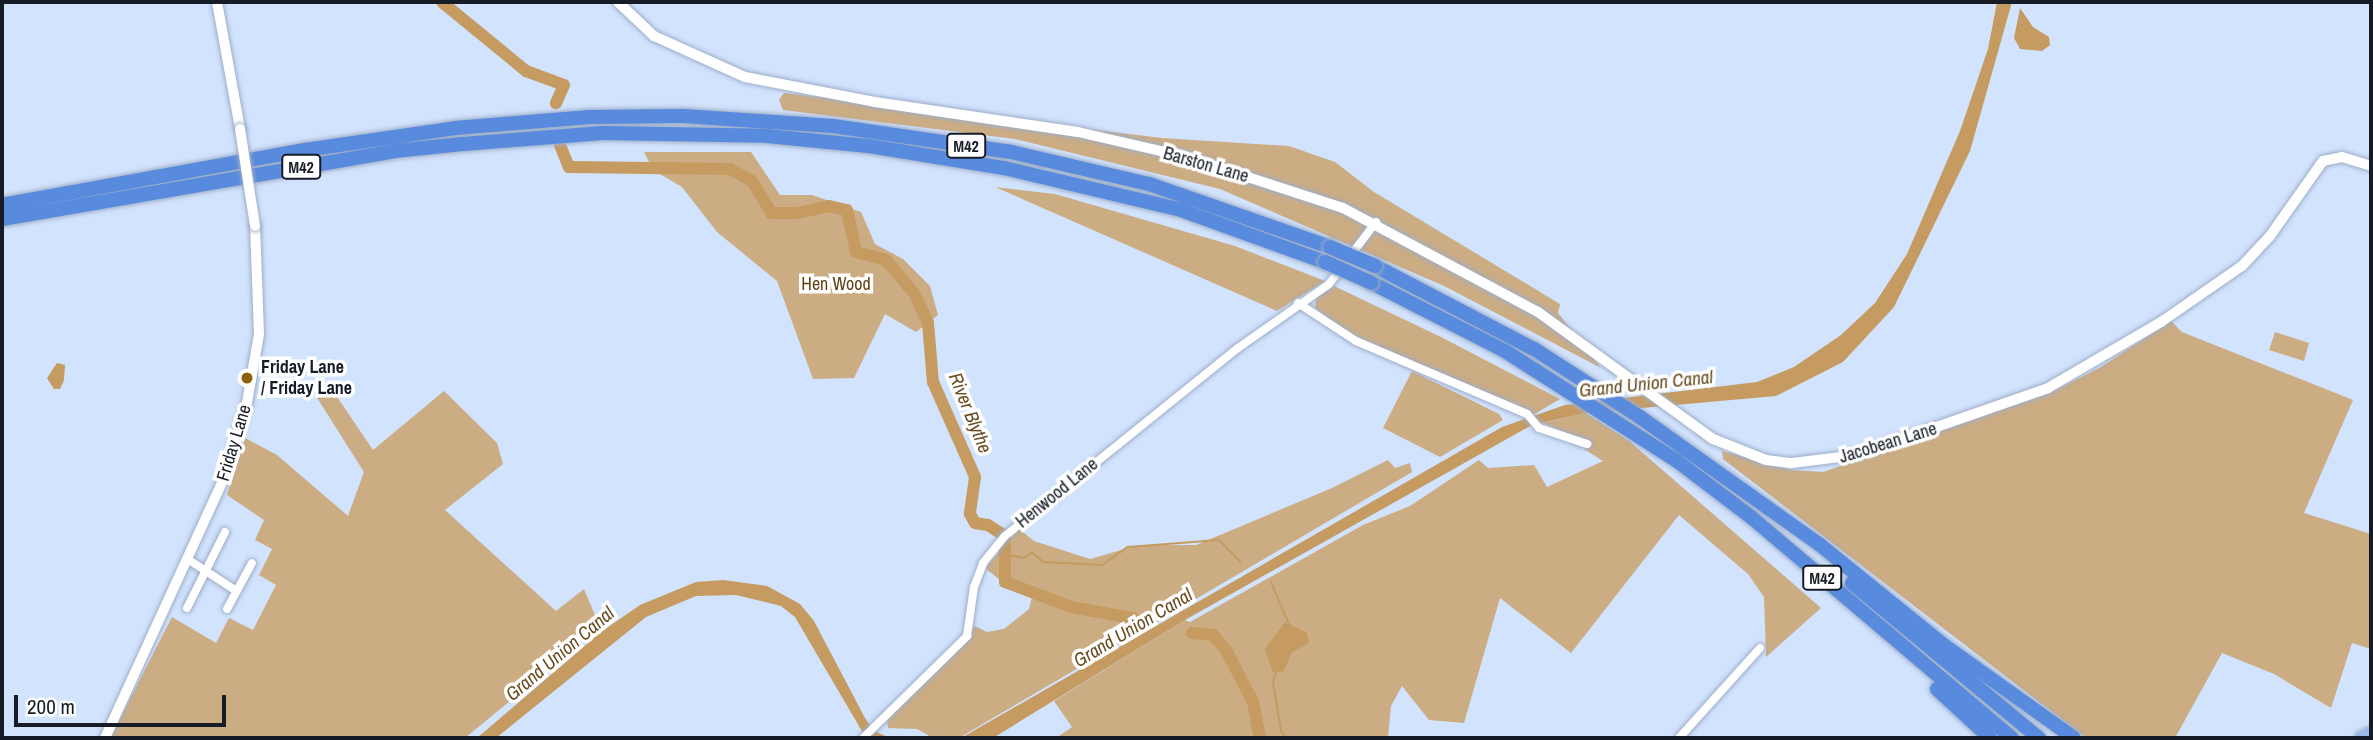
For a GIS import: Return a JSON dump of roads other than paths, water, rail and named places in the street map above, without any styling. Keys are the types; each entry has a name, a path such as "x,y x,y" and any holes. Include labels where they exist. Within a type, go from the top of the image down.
{"highway":[{"name":"M42","path":"2,205 304,150 455,128 590,117 683,116 833,126 1011,152 1149,184 1330,247 1375,266 1479,318 1587,382 1693,454 2039,738"},
{"name":"M42","path":"2,219 380,153 603,133 767,136 1004,168 1181,210 1325,262 1372,283 1569,390 1702,480 2012,738"},
{"path":"1693,454 1819,544 1995,684 2074,738"},
{"path":"1702,480 1990,738"}],"main road":[{"path":"2361,738 2371,733"}],"street":[{"name":"Friday Lane","path":"105,738 189,560 224,478 254,369 259,334 255,226 217,2"},
{"name":"Barston Lane","path":"618,2 654,36 745,77 875,102 1077,132 1186,157 1377,222"},
{"name":"Jacobean Lane","path":"1377,222 1538,312 1670,408 1737,450 1792,463 1856,455 2048,388 2161,322 2242,266 2270,236 2323,161 2342,157 2371,166"},
{"path":"1377,222 1329,284 1298,303 1356,341 1527,414 1539,428 1587,444"},
{"name":"Henwood Lane","path":"864,738 967,635 974,587 983,563 1005,536 1298,303"},
{"path":"187,608 225,533"},
{"path":"189,560 205,569 213,579 235,590"},
{"path":"228,609 235,590 252,563"},
{"path":"1679,738 1760,648"}],"waterway":[{"name":"River Blythe","path":"442,2 526,71 564,85 556,103"},
{"name":"River Blythe","path":"560,145 569,167 730,169 752,181 771,213 797,213 829,206 847,210 856,252 886,260 914,293 928,323 933,382 975,477 970,514 975,523 988,525 1005,536 1005,582 1071,607 1133,618"},
{"path":"1006,555 1024,558 1032,552 1043,562 1102,565 1128,547 1219,540 1240,561"},
{"path":"1271,582 1290,627"},
{"name":"River Blythe","path":"1192,633 1213,635 1226,650 1253,702 1260,738"},
{"path":"1276,672 1273,682 1281,731 1286,738"}],"place":[{"name":"Friday Lane / Friday Lane","path":"247,378"}],"park label":[{"name":"Hen Wood","path":"836,284"}],"water label":[{"name":"Grand Union Canal","path":"1646,384"},
{"name":"Grand Union Canal","path":"1133,628"},
{"name":"Grand Union Canal","path":"560,654"}]}
